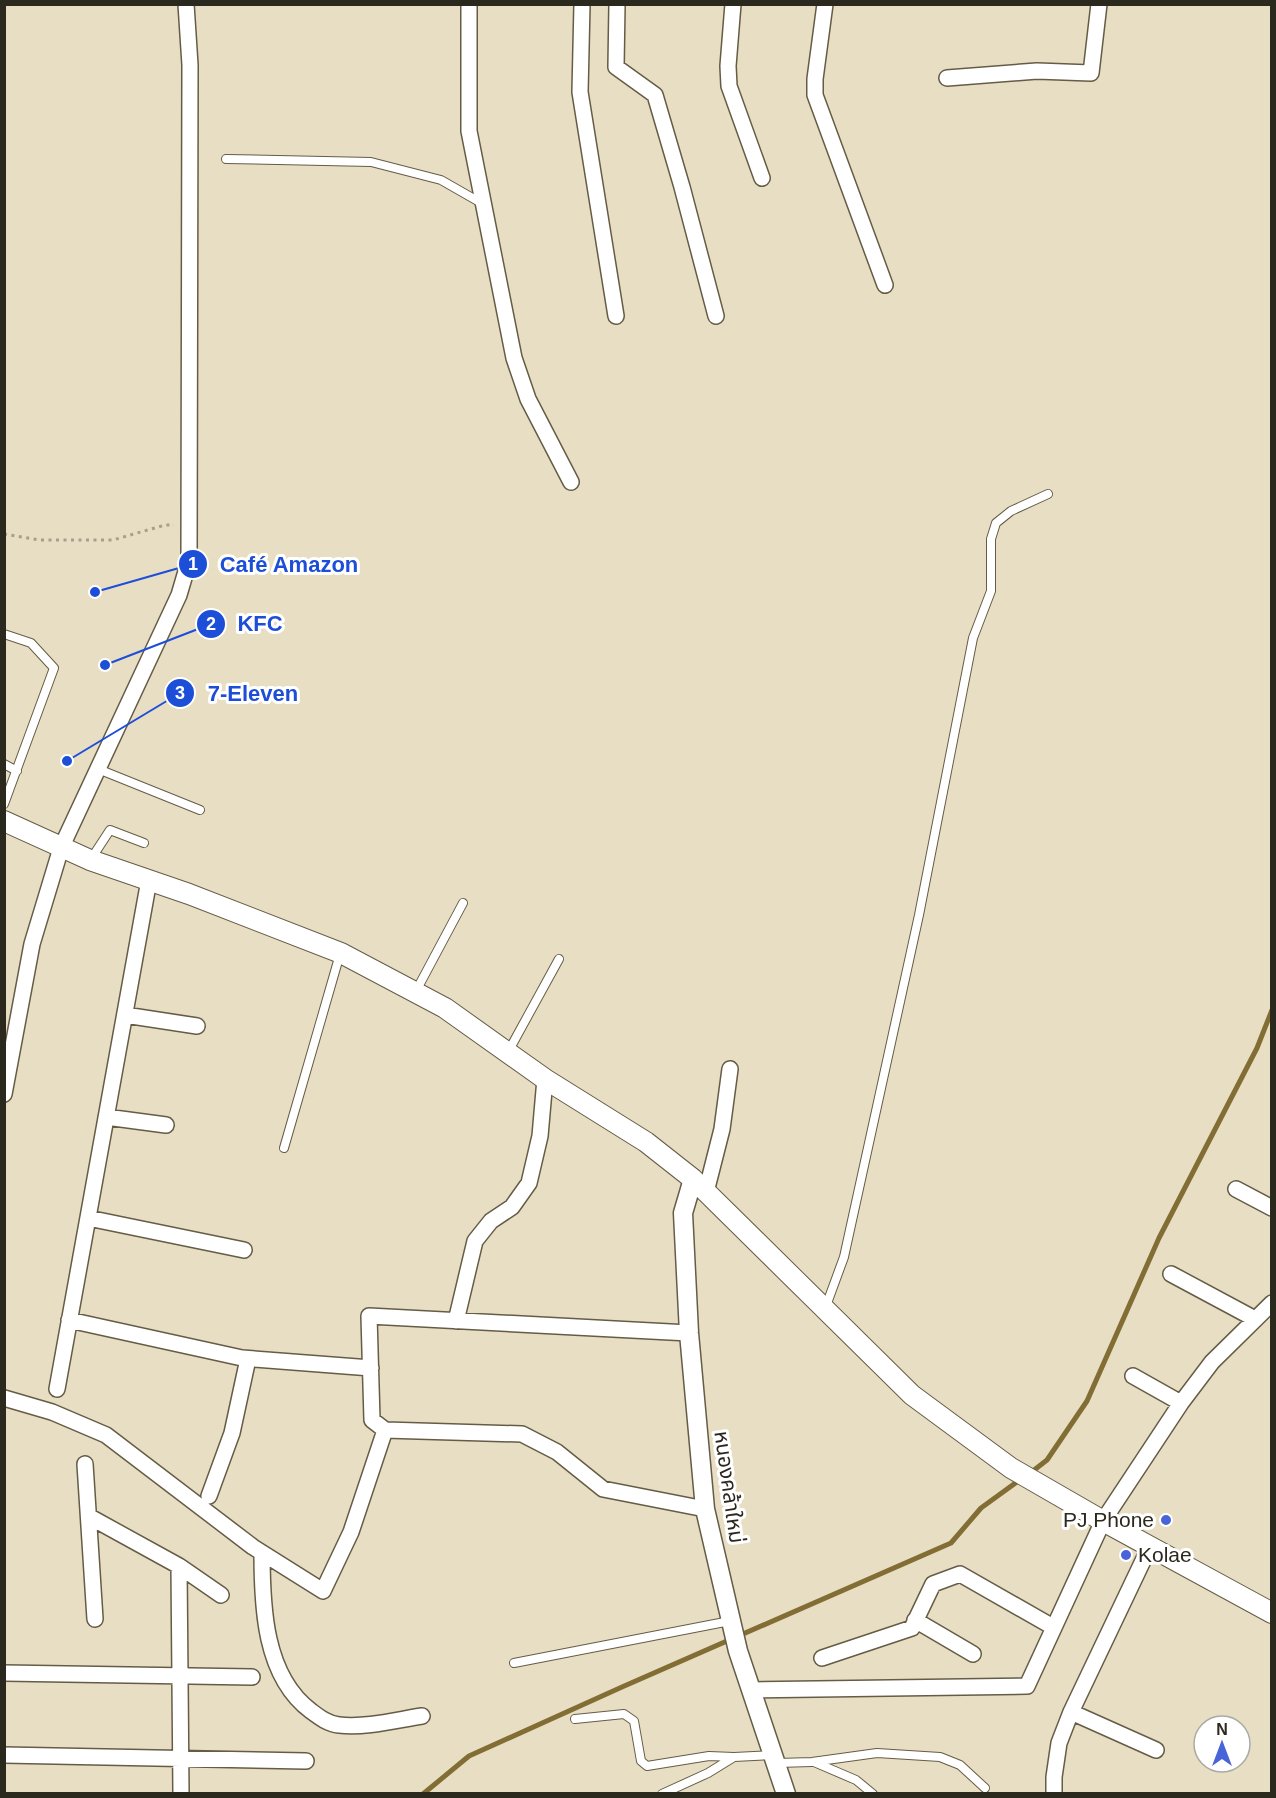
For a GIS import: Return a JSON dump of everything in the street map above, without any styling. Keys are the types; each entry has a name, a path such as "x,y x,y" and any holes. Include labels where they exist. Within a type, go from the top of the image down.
{"main road":[{"path":"4,821 90,860 341,953 444,1008 545,1079 646,1142 700,1186 912,1395 1011,1468 1102,1521 1272,1613"}],"street":[{"path":"4,1094 32,944 61,848 179,595 189,561 190,65 186,4"},
{"path":"470,4 469,131 514,358 528,399 571,482"},
{"path":"582,4 580,92 616,316"},
{"path":"617,4 616,67 655,95 716,316"},
{"path":"733,4 728,66 729,86 762,178"},
{"path":"825,4 815,95 885,285"},
{"path":"947,78 1036,71 1091,73 1099,4"},
{"path":"57,1389 149,880"},
{"path":"124,1015 197,1026"},
{"path":"700,1186 722,1129 730,1069"},
{"path":"456,1322 475,1241 491,1221 512,1207 529,1183 540,1136 545,1079"},
{"path":"106,1117 166,1125"},
{"name":"หนองคล้าใหม่","path":"700,1186 683,1213 689,1333 705,1509 738,1651 786,1794"},
{"path":"1236,1189 1272,1208"},
{"path":"88,1218 244,1250"},
{"path":"1171,1274 1255,1319"},
{"path":"752,1690 1027,1686 1102,1521 1181,1403 1212,1362 1272,1304"},
{"path":"689,1333 369,1316 372,1420 385,1430 522,1434 557,1452 603,1489 705,1509"},
{"path":"69,1320 248,1359 371,1368"},
{"path":"209,1496 232,1433 248,1359"},
{"path":"1133,1376 1181,1403"},
{"path":"4,1398 52,1412 106,1435 262,1553 323,1590 351,1532 385,1430"},
{"path":"85,1464 95,1618"},
{"path":"90,1517 179,1566 221,1595"},
{"path":"1056,1793 1054,1777 1059,1743 1071,1712 1150,1546"},
{"path":"262,1553 268,1634 274,1661 288,1688 306,1707 322,1719 339,1725 366,1724 422,1716"},
{"path":"179,1566 181,1794"},
{"path":"822,1658 912,1628 933,1584 960,1574 1053,1627"},
{"path":"915,1620 973,1654"},
{"path":"4,1673 252,1677"},
{"path":"1071,1712 1156,1750"},
{"path":"4,1755 306,1761"}],"lane":[{"path":"226,159 371,162 441,180 484,205"},
{"path":"825,1308 844,1257 919,915 973,638 990,591 990,539 996,523 1011,511 1048,494"},
{"path":"4,634 31,643 54,668 4,804"},
{"path":"4,764 17,771"},
{"path":"98,769 200,810"},
{"path":"90,860 110,830 144,843"},
{"path":"416,992 463,903"},
{"path":"284,1148 341,953"},
{"path":"507,1053 559,958"},
{"path":"514,1663 731,1624"},
{"path":"575,1719 624,1714 634,1721 640,1761 647,1766 709,1756 812,1762 877,1753 940,1757 960,1765 985,1788"},
{"path":"662,1794 708,1773 734,1757"},
{"path":"812,1762 856,1780 873,1794"}],"path":[{"path":"4,534 40,540 113,540 165,525 190,525"}],"waterway":[{"path":"1029,1474 1047,1460 1087,1401 1159,1238 1257,1048 1272,1010"},
{"path":"423,1794 469,1756 951,1543 981,1508 1021,1479"}],"place":[{"name":"Café Amazon","path":"95,592"},
{"name":"KFC","path":"105,665"},
{"name":"7-Eleven","path":"67,761"},
{"name":"PJ Phone","path":"1166,1520"},
{"name":"Kolae","path":"1126,1555"}]}
